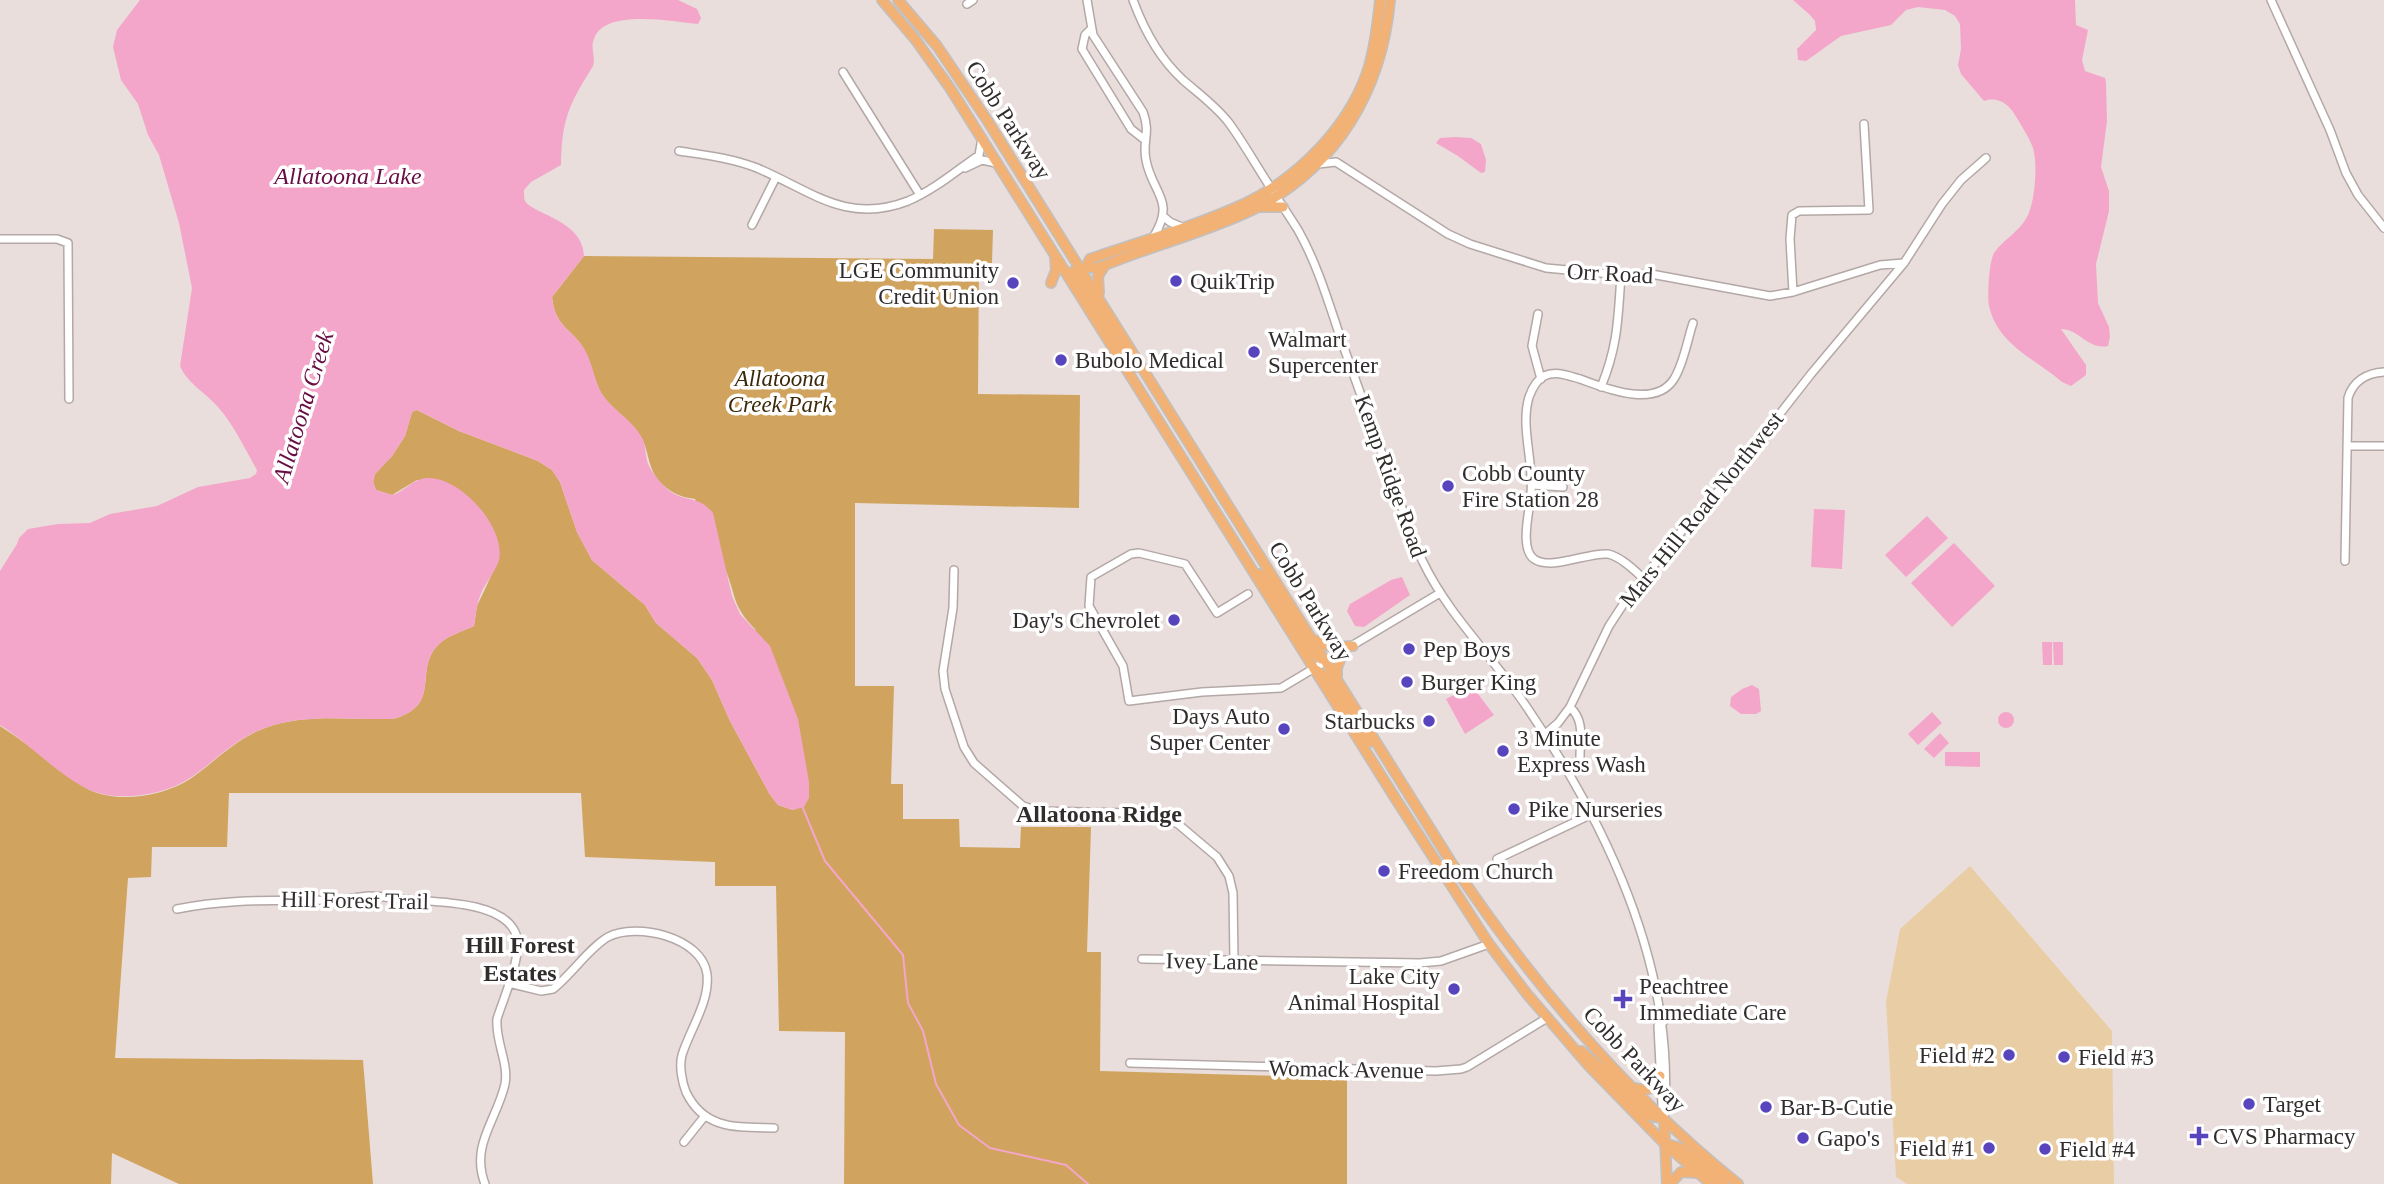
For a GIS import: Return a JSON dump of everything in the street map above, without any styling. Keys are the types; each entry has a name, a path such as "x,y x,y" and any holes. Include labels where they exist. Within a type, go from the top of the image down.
{"main road":[{"name":"Cobb Parkway","path":"882,0 928,55 1054,254 1077,270 1106,307 1386,758 1492,922 1573,1024 1632,1088 1738,1184"},
{"name":"Cobb Parkway","path":"898,0 954,70 1077,270 1248,564 1306,657 1309,672 1489,944 1547,1018 1605,1084 1665,1144 1711,1184"},
{"path":"1255,208 1317,150 1349,107 1369,65 1380,0"},
{"path":"1077,270 1090,260 1301,180 1334,145 1353,118 1374,78 1384,45 1390,0"},
{"path":"1077,270 1105,265 1255,208 1283,207"},
{"path":"1051,283 1056,270 1054,254"},
{"path":"1105,265 1098,276 1097,284 1106,307"},
{"path":"1077,270 1122,349 1149,379"},
{"path":"1248,564 1258,571 1311,651 1326,662"},
{"path":"1312,639 1332,647 1353,646"},
{"path":"1338,680 1337,668 1343,652"},
{"path":"1309,672 1328,678 1355,722 1386,758"},
{"path":"1568,1043 1605,1072 1648,1115 1664,1119 1669,1184"},
{"path":"1632,1088 1652,1088 1660,1076"},
{"path":"1665,1144 1681,1149 1724,1184"},
{"path":"1669,1184 1681,1172 1698,1174"}],"street":[{"path":"1087,0 1091,29 1143,113 1148,126 1145,140 1146,161 1162,196 1164,217 1154,236"},
{"name":"Kemp Ridge Road","path":"1133,0 1153,44 1182,79 1228,121 1296,228 1320,276 1421,559 1461,624 1501,671 1544,734"},
{"path":"2271,0 2330,130 2346,173 2365,205 2384,228"},
{"path":"1091,29 1085,35 1082,49 1131,130 1145,140"},
{"path":"843,72 920,195"},
{"path":"1793,292 1790,239 1792,215 1799,211 1869,211 1864,124"},
{"path":"961,170 981,153 982,137"},
{"path":"1318,164 1336,162 1334,145"},
{"path":"679,151 733,160 776,177 823,201 848,208 884,208 920,195 985,159 998,164"},
{"name":"Mars Hill Road Northwest","path":"1544,734 1558,723 1570,707 1617,612 1643,578 1725,484 1811,374 1904,263 1941,204 1961,180 1986,158"},
{"name":"Orr Road","path":"1336,162 1448,234 1469,244 1546,268 1620,275 1651,274 1760,295 1793,292 1870,267 1904,263"},
{"path":"752,225 776,177"},
{"path":"1164,217 1182,227"},
{"path":"0,239 57,239 70,242 69,399"},
{"path":"1601,387 1612,360 1616,337 1620,275"},
{"path":"1538,314 1532,346 1541,379"},
{"path":"1643,578 1620,559 1610,555 1599,554 1547,562 1538,562 1532,558 1526,544 1532,485 1529,399 1536,382 1553,374 1563,374 1601,387 1640,395 1668,386 1680,367 1693,323"},
{"path":"2345,561 2348,398 2351,388 2361,379 2375,372 2384,372"},
{"path":"2347,446 2384,446"},
{"path":"1532,485 1563,487"},
{"path":"1248,594 1216,613 1185,564 1139,553 1131,554 1091,577 1089,606 1123,666 1129,701 1208,692 1276,690 1440,593"},
{"path":"954,570 953,608 943,671 945,689 964,747 974,763 1023,806 1038,811 1132,813 1161,817 1178,824 1217,857 1229,876 1233,893 1234,961"},
{"path":"1570,707 1578,715 1580,724 1580,757"},
{"path":"1544,734 1592,814 1642,935 1662,1024 1666,1094 1664,1119"},
{"path":"1497,859 1592,814"},
{"name":"Hill Forest Trail","path":"177,909 255,899 334,900 370,896 468,906 496,915 509,923 516,933 517,950 496,1031 505,1070 505,1084 480,1153 480,1170 485,1184"},
{"path":"508,983 541,991 553,989 608,937 629,931 657,933 678,939 700,957 707,973 704,1001 681,1058 682,1083 691,1102 704,1116 720,1124 774,1128"},
{"name":"Ivey Lane","path":"1142,959 1434,962 1489,944"},
{"path":"1662,1024 1671,1011"},
{"path":"1659,1012 1664,1119"},
{"name":"Womack Avenue","path":"1130,1063 1436,1071 1461,1069 1518,1038 1547,1018"},
{"path":"684,1142 704,1116"}],"shaded area":[{"path":"1970,866 2112,1031 2114,1184 1907,1184 1896,1177 1886,1002 1900,929"}],"green space":[{"name":"Allatoona Creek Park","path":"934,229 993,230 992,263 979,263 978,394 1080,395 1079,508 855,503 855,686 894,686 891,784 903,784 903,819 959,819 960,847 1020,848 1021,827 1091,827 1087,952 1101,952 1100,1071 1347,1078 1347,1184 844,1184 845,1032 779,1031 776,886 715,886 715,862 585,857 581,793 229,793 227,847 152,847 151,877 128,878 115,1058 363,1060 373,1184 179,1184 112,1153 111,1184 0,1184 0,726 89,790 103,795 129,797 168,790 180,785 254,732 280,723 328,718 393,719 409,713 423,696 431,654 446,639 474,626 477,606 499,559 495,533 485,515 417,480 392,495 376,490 373,482 375,474 392,456 405,436 412,412 417,410 459,431 538,461 552,470 560,482 577,532 592,560 645,605 656,623 697,658 712,680 730,721 769,793 778,805 793,810 755,629 739,607 695,499 675,493 658,480 640,435 603,396 587,355 561,323 552,297 584,256 933,259"}],"water":[{"name":"Allatoona Lake","path":"140,0 678,0 697,9 701,18 698,24 640,19 611,23 600,29 593,42 593,66 578,91 565,123 561,165 531,182 524,190 524,199 529,206 569,228 583,247 584,256 552,297 561,323 587,354 602,394 638,432 644,444 648,464 667,489 702,503 713,513 732,596 740,614 770,646 798,719 809,782 809,798 804,807 793,810 778,805 730,721 712,680 697,658 656,623 645,605 592,560 577,532 560,482 552,470 538,461 459,431 417,410 412,412 405,436 392,456 375,474 373,482 376,490 392,495 426,478 439,479 452,485 478,506 488,519 499,547 499,560 481,594 474,626 446,639 431,654 423,696 409,713 393,719 328,718 280,723 254,732 180,784 168,789 129,796 103,794 80,785 0,725 0,571 19,538 28,529 90,523 110,514 157,506 198,487 250,478 257,470 224,414 187,378 180,366 192,288 179,223 159,155 148,135 138,104 121,80 113,47 117,30"},
{"path":"1793,0 2075,0 2076,25 2088,30 2082,60 2085,71 2105,78 2106,83 2107,121 2101,167 2109,191 2109,211 2096,264 2098,303 2109,327 2108,346 2095,345 2073,332 2061,329 2086,365 2086,375 2071,386 2062,382 2009,341 2000,331 1989,306 1992,257 2024,222 2030,210 2035,183 2035,155 2027,135 2009,107 1998,100 1984,101 1961,74 1958,65 1961,49 1960,24 1955,16 1945,10 1918,7 1906,10 1891,25 1841,36 1806,61 1798,60 1797,49 1816,30 1815,21"},
{"path":"1440,138 1471,138 1481,144 1486,160 1485,172 1481,173 1436,143"},
{"path":"1814,509 1845,510 1842,569 1811,567"},
{"path":"1927,516 1948,538 1906,577 1885,555"},
{"path":"1954,543 1995,586 1952,627 1911,583"},
{"path":"1402,577 1410,595 1364,627 1355,626 1347,611 1350,604 1391,580"},
{"path":"2042,642 2052,642 2052,665 2043,665"},
{"path":"2053,642 2063,642 2063,665 2054,665"},
{"path":"1752,685 1759,689 1761,711 1756,714 1741,714 1730,706 1731,697"},
{"path":"1472,686 1494,715 1465,734 1446,699"},
{"path":"1932,712 1942,723 1918,745 1908,734"},
{"path":"2003,712 2009,712 2014,720 2012,726 2003,728 1998,723 1998,717"},
{"path":"1940,733 1949,743 1934,758 1924,749"},
{"path":"1945,752 1980,752 1980,767 1945,766"}],"waterway":[{"path":"802,806 825,861 903,955 908,1003 923,1031 936,1084 959,1125 990,1148 1066,1165 1088,1184"}],"place":[{"name":"QuikTrip","path":"1176,281"},
{"name":"LGE Community Credit Union","path":"1013,283"},
{"name":"Walmart Supercenter","path":"1254,352"},
{"name":"Bubolo Medical","path":"1061,360"},
{"name":"Cobb County Fire Station 28","path":"1448,486"},
{"name":"Day's Chevrolet","path":"1174,620"},
{"name":"Pep Boys","path":"1409,649"},
{"name":"Burger King","path":"1407,682"},
{"name":"Starbucks","path":"1429,721"},
{"name":"Days Auto Super Center","path":"1284,729"},
{"name":"3 Minute Express Wash","path":"1503,751"},
{"name":"Pike Nurseries","path":"1514,809"},
{"name":"Freedom Church","path":"1384,871"},
{"name":"Lake City Animal Hospital","path":"1454,989"},
{"name":"Peachtree Immediate Care","path":"1623,999"},
{"name":"Field #2","path":"2009,1055"},
{"name":"Field #3","path":"2064,1057"},
{"name":"Target","path":"2249,1104"},
{"name":"Bar-B-Cutie","path":"1766,1107"},
{"name":"CVS Pharmacy","path":"2199,1136"},
{"name":"Gapo's","path":"1803,1138"},
{"name":"Field #1","path":"1989,1148"},
{"name":"Field #4","path":"2045,1149"}],"district":[{"name":"Allatoona Ridge","path":"1099,814"},
{"name":"Hill Forest Estates","path":"520,959"}],"water label":[{"name":"Allatoona Creek","path":"303,407"}]}
